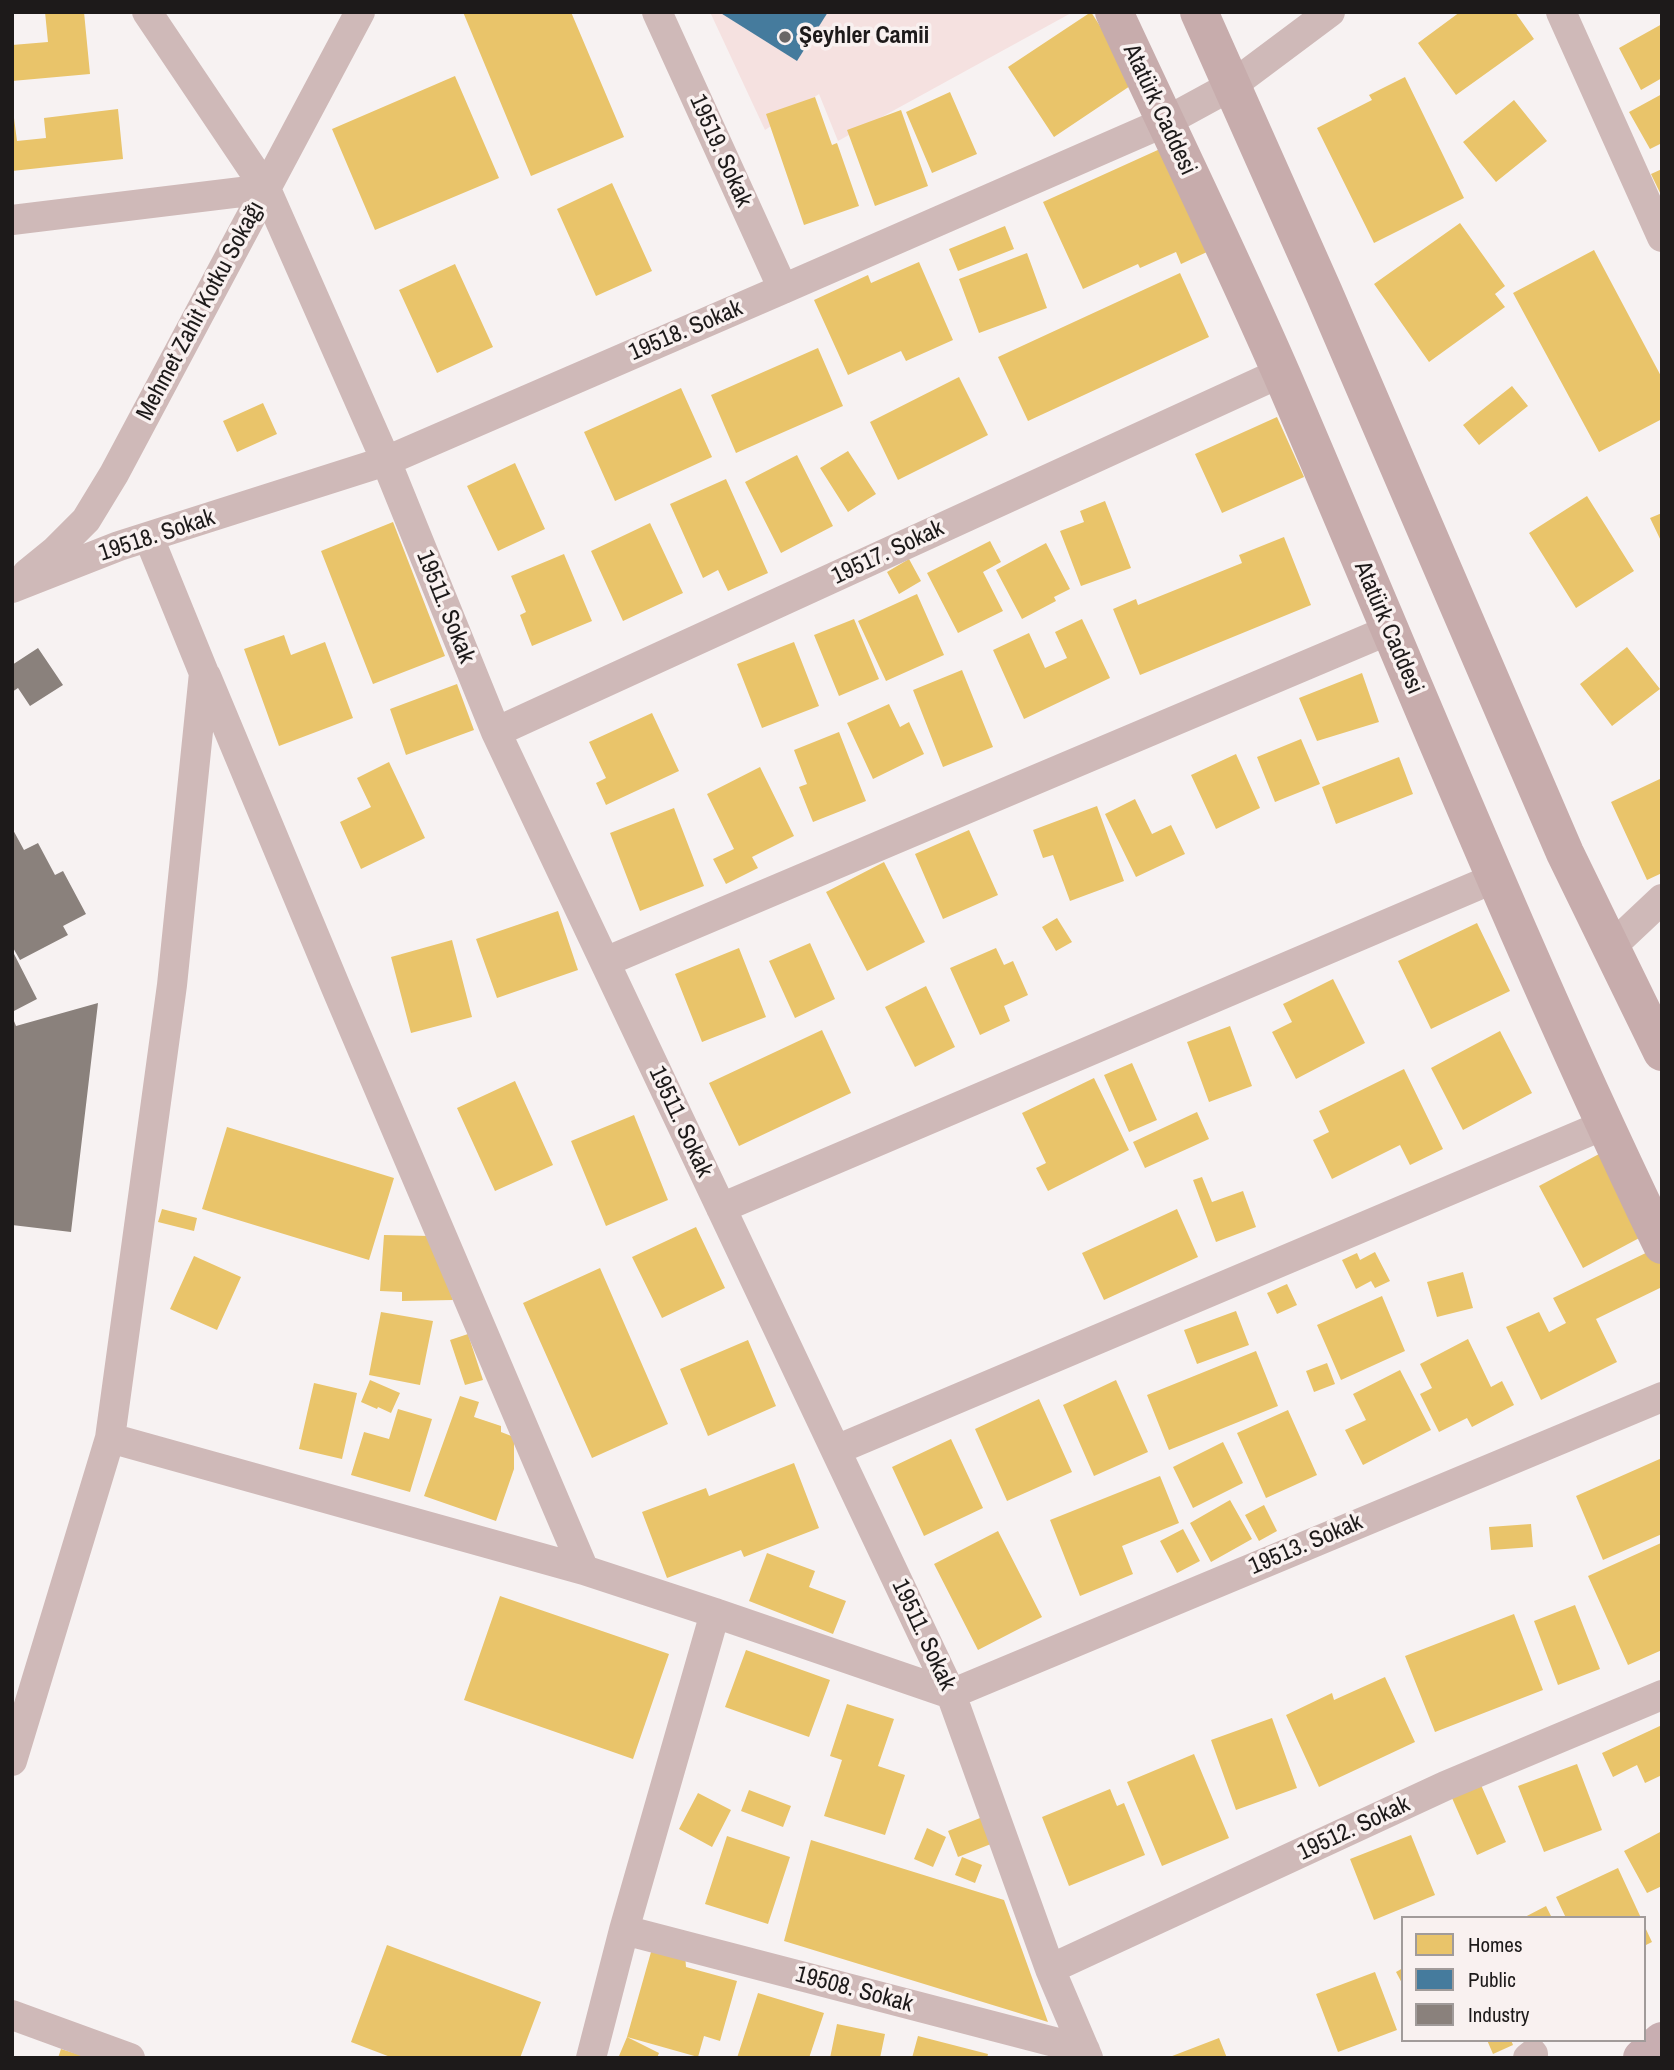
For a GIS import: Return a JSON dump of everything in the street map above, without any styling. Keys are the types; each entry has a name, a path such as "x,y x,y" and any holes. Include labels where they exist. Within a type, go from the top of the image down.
{"highway":[{"path":"1642,2058 1662,2041"}],"street":[{"name":"19511. Sokak","path":"147,12 266,189 386,461 496,732 951,1694 1050,1969 1086,2054"},
{"name":"Mehmet Zahit Kotku Sokağı","path":"12,587 54,552 86,520 114,474 360,12"},
{"name":"19519. Sokak","path":"657,12 783,289"},
{"name":"Atatürk Caddesi","path":"1114,12 1280,373 1495,878 1604,1125 1662,1245"},
{"path":"1199,12 1324,293 1565,853 1662,1052"},
{"name":"19518. Sokak","path":"12,587 119,547 386,461 783,289 1164,122 1231,86 1330,12"},
{"path":"1562,12 1662,237"},
{"path":"12,220 266,189"},
{"name":"19517. Sokak","path":"496,732 1280,373"},
{"path":"86,520 119,547"},
{"path":"149,538 337,990 584,1570"},
{"path":"605,962 1388,630"},
{"path":"12,1761 110,1438 172,985 204,673"},
{"path":"721,1208 1495,878"},
{"path":"1611,947 1662,899"},
{"path":"836,1450 1604,1125"},
{"name":"19513. Sokak","path":"951,1694 1662,1397"},
{"path":"110,1438 584,1570 715,1612 951,1694"},
{"path":"591,2058 624,1930 715,1612"},
{"name":"19512. Sokak","path":"1050,1969 1446,1786 1662,1695"},
{"name":"19508. Sokak","path":"624,1930 1086,2054"},
{"path":"12,2015 130,2058"}],"shaded area":[{"path":"710,12 1073,12 838,141 819,94 765,130"}],"building: Homes":[{"path":"45,12 84,12 90,74 12,81 12,45 48,42"},
{"path":"463,12 571,12 624,137 531,176"},
{"path":"1091,12 1136,82 1054,137 1008,67"},
{"path":"1460,12 1515,12 1534,39 1456,95 1418,43"},
{"path":"1662,24 1662,78 1641,90 1619,48"},
{"path":"455,76 499,178 375,230 332,129"},
{"path":"1405,77 1464,198 1374,243 1317,128 1372,100 1369,95"},
{"path":"950,92 977,154 932,173 906,112"},
{"path":"1662,94 1662,143 1650,149 1629,112"},
{"path":"815,97 832,145 837,143 859,206 804,225 766,114"},
{"path":"1514,100 1547,141 1496,182 1463,142"},
{"path":"118,109 123,159 12,171 12,118 17,141 46,138 44,118"},
{"path":"901,110 928,186 875,206 847,130"},
{"path":"1160,149 1207,252 1181,264 1176,252 1140,268 1138,264 1083,289 1043,202"},
{"path":"1662,169 1662,197 1651,174"},
{"path":"612,183 652,271 596,296 557,209"},
{"path":"1460,223 1505,286 1495,294 1505,307 1429,362 1374,284"},
{"path":"1005,226 1014,249 958,271 949,249"},
{"path":"1594,250 1662,378 1662,419 1599,452 1513,293"},
{"path":"1027,253 1047,308 979,333 959,279"},
{"path":"919,262 953,340 906,361 901,351 848,375 814,300 868,275 871,283"},
{"path":"455,264 493,347 437,373 399,290"},
{"path":"1180,273 1209,337 1028,421 998,357"},
{"path":"818,348 843,406 736,453 711,395"},
{"path":"959,377 988,435 898,480 870,422"},
{"path":"1512,386 1528,406 1479,445 1463,425"},
{"path":"681,388 712,457 615,501 584,432"},
{"path":"263,403 277,434 237,452 223,421"},
{"path":"1277,417 1304,477 1222,513 1195,454"},
{"path":"848,451 876,494 848,512 820,468"},
{"path":"797,455 833,526 781,553 745,482"},
{"path":"515,463 545,529 498,551 467,486"},
{"path":"726,479 768,573 728,591 718,570 703,578 670,504"},
{"path":"1587,496 1634,571 1576,608 1529,533"},
{"path":"1105,501 1131,568 1081,586 1060,531 1084,522 1080,511"},
{"path":"1662,513 1662,543 1650,518"},
{"path":"393,522 445,656 373,684 321,551"},
{"path":"650,523 683,593 623,621 591,551"},
{"path":"1284,537 1311,605 1140,675 1113,609 1136,599 1138,605 1242,563 1239,555"},
{"path":"990,541 1001,562 983,572 1003,611 958,633 927,573"},
{"path":"1046,543 1070,589 1054,597 1056,601 1022,619 996,570"},
{"path":"564,554 592,621 532,646 520,615 526,612 511,576"},
{"path":"909,559 921,581 899,594 887,572"},
{"path":"917,594 944,655 886,681 858,621"},
{"path":"854,619 879,679 839,696 814,635"},
{"path":"1082,619 1110,678 1024,719 993,650 1029,633 1045,668 1067,658 1055,632"},
{"path":"284,635 291,655 325,642 353,718 279,746 244,649"},
{"path":"794,642 819,706 762,728 737,664"},
{"path":"1627,647 1660,689 1612,726 1580,684"},
{"path":"962,670 993,747 943,767 913,690"},
{"path":"1362,673 1379,722 1317,741 1299,698"},
{"path":"457,684 474,730 406,755 390,709"},
{"path":"889,704 900,727 909,722 924,754 873,779 847,723"},
{"path":"652,713 679,771 606,805 596,783 606,778 589,742"},
{"path":"839,732 866,801 813,822 799,787 807,784 794,750"},
{"path":"1301,739 1320,784 1275,802 1257,757"},
{"path":"1236,754 1260,808 1216,829 1191,775"},
{"path":"1399,757 1413,794 1336,824 1322,787"},
{"path":"389,762 425,838 361,869 340,822 371,807 357,778"},
{"path":"760,767 794,836 752,857 758,868 726,884 713,859 734,849 707,794"},
{"path":"1662,778 1662,873 1647,880 1611,802"},
{"path":"1135,799 1152,834 1171,825 1185,854 1136,877 1105,814"},
{"path":"1097,806 1124,881 1070,901 1053,855 1043,858 1033,830"},
{"path":"674,808 704,886 640,911 610,833"},
{"path":"969,830 998,895 943,919 915,854"},
{"path":"884,862 925,942 867,971 826,892"},
{"path":"558,911 578,970 497,998 476,939"},
{"path":"1057,918 1072,942 1056,951 1042,927"},
{"path":"1477,923 1510,991 1431,1029 1398,961"},
{"path":"452,940 472,1017 411,1033 391,957"},
{"path":"810,943 835,999 795,1018 769,961"},
{"path":"739,948 766,1017 702,1042 675,974"},
{"path":"996,948 1004,965 1013,961 1028,995 1004,1006 1010,1021 980,1035 950,968"},
{"path":"1333,979 1365,1043 1296,1079 1272,1032 1292,1022 1283,1004"},
{"path":"926,986 955,1047 915,1067 885,1007"},
{"path":"1230,1026 1252,1086 1209,1102 1187,1042"},
{"path":"822,1030 851,1093 739,1146 709,1083"},
{"path":"1500,1031 1532,1093 1463,1130 1431,1068"},
{"path":"1132,1063 1157,1120 1129,1132 1104,1075"},
{"path":"1404,1069 1443,1149 1410,1165 1400,1145 1332,1179 1313,1140 1329,1132 1319,1111"},
{"path":"1094,1078 1129,1150 1048,1191 1036,1168 1046,1163 1022,1113"},
{"path":"515,1081 553,1165 495,1191 457,1108"},
{"path":"1197,1112 1209,1139 1145,1168 1133,1142"},
{"path":"634,1115 668,1200 606,1226 571,1141"},
{"path":"227,1127 394,1178 369,1260 202,1209"},
{"path":"1599,1154 1643,1236 1583,1268 1539,1186"},
{"path":"1202,1177 1212,1202 1243,1191 1256,1227 1216,1242 1193,1180"},
{"path":"162,1209 197,1218 194,1231 158,1222"},
{"path":"1177,1209 1198,1257 1104,1300 1082,1253"},
{"path":"696,1227 725,1288 662,1318 632,1257"},
{"path":"384,1235 430,1236 453,1300 402,1301 402,1292 380,1291"},
{"path":"1654,1249 1662,1266 1662,1287 1596,1319 1617,1362 1541,1400 1506,1327 1539,1312 1549,1332 1566,1323 1553,1298"},
{"path":"1375,1252 1390,1281 1375,1288 1371,1281 1356,1289 1342,1260 1357,1253 1360,1260"},
{"path":"194,1256 241,1277 217,1330 170,1309"},
{"path":"600,1268 668,1424 592,1458 523,1303"},
{"path":"1463,1272 1473,1308 1437,1317 1427,1282"},
{"path":"1287,1284 1297,1305 1277,1314 1267,1293"},
{"path":"1382,1296 1405,1351 1341,1380 1317,1325"},
{"path":"1236,1311 1249,1345 1197,1364 1184,1330"},
{"path":"381,1312 433,1321 420,1385 369,1375"},
{"path":"468,1334 483,1380 465,1385 450,1340"},
{"path":"1468,1339 1491,1387 1502,1381 1514,1405 1472,1427 1467,1418 1439,1432 1420,1394 1432,1388 1420,1364"},
{"path":"748,1340 776,1406 708,1436 680,1369"},
{"path":"1256,1351 1278,1406 1169,1450 1147,1395"},
{"path":"1327,1363 1335,1384 1314,1392 1306,1371"},
{"path":"1400,1370 1431,1430 1363,1465 1345,1430 1366,1420 1353,1394"},
{"path":"370,1380 400,1393 391,1413 361,1402"},
{"path":"1116,1380 1148,1452 1094,1476 1063,1405"},
{"path":"314,1383 357,1393 342,1459 299,1449"},
{"path":"460,1396 479,1402 474,1417 501,1426 501,1432 514,1437 514,1469 496,1521 424,1496"},
{"path":"1039,1399 1072,1472 1007,1501 975,1429"},
{"path":"398,1409 432,1419 410,1492 351,1475 364,1432 389,1439"},
{"path":"1288,1410 1317,1475 1266,1498 1237,1433"},
{"path":"951,1439 983,1508 924,1536 892,1467"},
{"path":"1223,1442 1243,1483 1193,1508 1173,1467"},
{"path":"1662,1458 1662,1534 1603,1560 1576,1496"},
{"path":"794,1463 819,1528 744,1557 741,1550 667,1578 642,1512 706,1488 709,1496"},
{"path":"1160,1476 1179,1523 1122,1546 1133,1574 1080,1596 1050,1520"},
{"path":"1230,1500 1252,1539 1211,1562 1190,1523"},
{"path":"1264,1505 1277,1531 1259,1541 1245,1515"},
{"path":"1531,1524 1533,1547 1491,1550 1489,1527"},
{"path":"1183,1529 1200,1561 1177,1573 1160,1541"},
{"path":"998,1531 1042,1617 978,1650 934,1564"},
{"path":"1661,1543 1662,1650 1628,1665 1588,1576"},
{"path":"767,1553 815,1571 809,1587 846,1601 833,1634 749,1601"},
{"path":"500,1596 669,1654 633,1759 464,1700"},
{"path":"1575,1605 1600,1669 1558,1685 1534,1621"},
{"path":"1514,1614 1543,1690 1435,1732 1405,1656"},
{"path":"746,1650 830,1680 809,1737 725,1707"},
{"path":"1385,1677 1415,1742 1319,1787 1286,1715 1332,1693 1334,1700"},
{"path":"847,1704 894,1719 878,1766 905,1775 885,1835 824,1816 842,1760 830,1756"},
{"path":"1272,1718 1297,1788 1236,1810 1211,1740"},
{"path":"1662,1725 1662,1775 1645,1783 1637,1765 1613,1777 1602,1753"},
{"path":"1194,1754 1229,1838 1162,1866 1127,1782"},
{"path":"1577,1764 1602,1830 1544,1852 1518,1786"},
{"path":"1481,1785 1506,1842 1477,1855 1452,1798"},
{"path":"1110,1789 1117,1806 1124,1803 1145,1855 1069,1886 1042,1817"},
{"path":"749,1790 791,1806 783,1827 741,1811"},
{"path":"698,1793 731,1810 712,1847 679,1829"},
{"path":"985,1816 996,1842 958,1857 948,1831"},
{"path":"927,1828 946,1837 933,1867 914,1859"},
{"path":"1662,1831 1662,1886 1647,1893 1624,1851"},
{"path":"1411,1835 1435,1895 1374,1920 1350,1859"},
{"path":"727,1836 790,1857 768,1924 705,1904"},
{"path":"811,1840 1004,1900 1048,2022 784,1941"},
{"path":"962,1857 982,1865 975,1883 955,1875"},
{"path":"1618,1868 1640,1916 1565,1916 1556,1897"},
{"path":"1546,1906 1551,1916 1527,1916"},
{"path":"1646,1929 1652,1942 1646,1945"},
{"path":"387,1945 541,2002 520,2058 393,2058 351,2042"},
{"path":"653,1945 685,1954 686,1967 737,1981 720,2041 704,2036 698,2057 627,2037"},
{"path":"1375,1972 1397,2030 1338,2052 1316,1994"},
{"path":"758,1993 824,2013 809,2058 737,2058"},
{"path":"837,2024 885,2034 880,2058 830,2058"},
{"path":"918,2036 988,2054 987,2058 912,2058"},
{"path":"627,2037 659,2053 657,2058 619,2056"},
{"path":"1219,2038 1227,2058 1167,2058"},
{"path":"1488,2042 1512,2042 1513,2045 1493,2054"},
{"path":"61,2049 87,2057 87,2058 58,2058"}],"building: Public":[{"name":"Şeyhler Camii","path":"719,12 828,12 797,61"}],"building: Industry":[{"path":"38,648 63,685 30,706 18,688 12,692 12,665"},
{"path":"12,828 24,850 38,843 55,875 63,871 86,914 63,926 68,935 20,960 12,946"},
{"path":"12,950 37,999 12,1012"},
{"path":"98,1003 71,1232 12,1225 12,1016 16,1026"}],"place":[{"name":"Şeyhler Camii","path":"785,37"}]}
